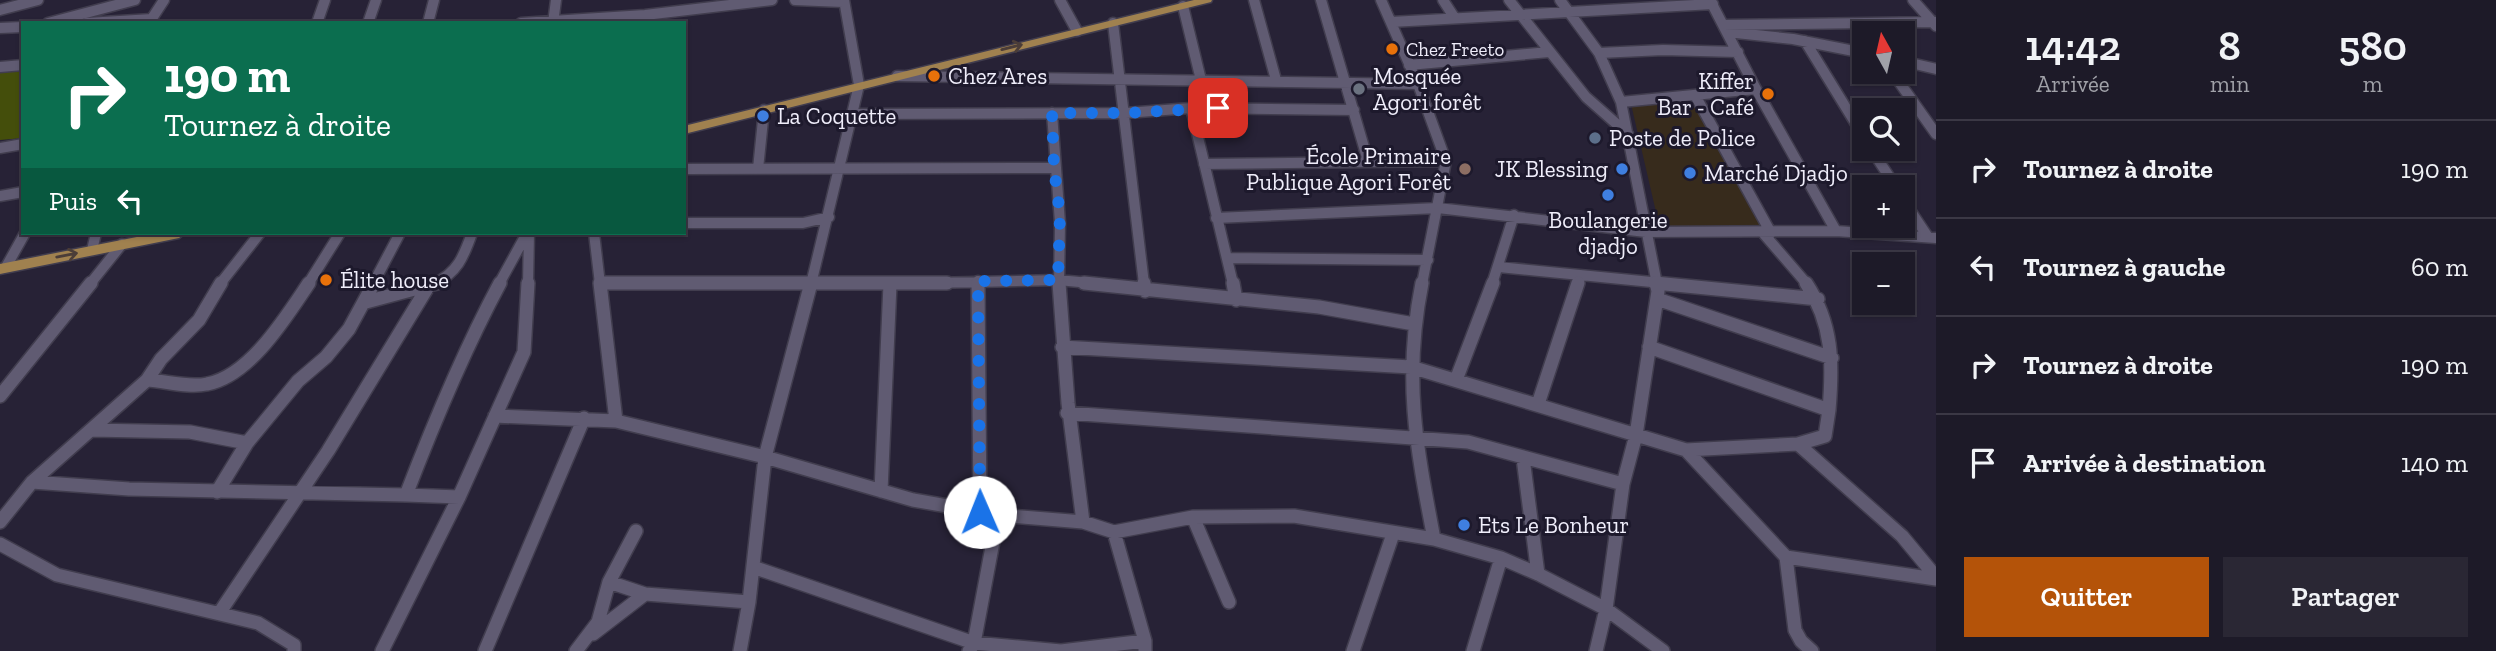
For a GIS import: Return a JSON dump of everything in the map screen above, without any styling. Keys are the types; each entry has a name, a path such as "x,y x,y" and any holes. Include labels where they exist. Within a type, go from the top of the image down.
{"main road":[{"path":"686,130 1207,0"},
{"path":"3,268 168,235"}],"street":[{"path":"0,10 38,0"},
{"path":"56,21 135,0"},
{"path":"151,21 164,0"},
{"path":"318,21 325,0"},
{"path":"369,21 376,0"},
{"path":"429,21 434,0"},
{"path":"556,0 553,21 618,19 772,0"},
{"path":"740,651 753,567 765,457 829,217 859,85 844,1 795,0"},
{"path":"1060,0 1077,31"},
{"path":"1254,0 1276,80"},
{"path":"1321,0 1368,161"},
{"path":"1381,0 1418,84 1446,161 1414,324 1411,367 1415,439 1434,539"},
{"path":"1443,0 1454,17"},
{"path":"1509,0 1586,97 1628,134"},
{"path":"1560,0 1599,53 1621,102 1657,282 1657,299 1636,435 1623,484 1606,609 1596,651"},
{"path":"1913,0 1935,23"},
{"path":"1391,22 1519,13 1569,13 1711,2 1756,89 1836,231"},
{"path":"1182,6 1201,80"},
{"path":"1113,23 1126,113 1145,291"},
{"path":"1725,29 1935,23"},
{"path":"0,28 21,27"},
{"path":"1725,29 1852,51"},
{"path":"1805,41 1852,117"},
{"path":"1599,53 1663,50 1738,52"},
{"path":"1409,65 1549,52"},
{"path":"1915,64 1936,69"},
{"path":"0,67 21,65"},
{"path":"893,76 1418,84"},
{"path":"1901,84 1936,134"},
{"path":"1621,102 1696,97 1756,89"},
{"path":"1062,347 1411,367 1686,450 1798,444 1825,436 1832,358 1825,316 1818,299 1805,280 1767,233 1696,97"},
{"path":"853,114 1126,113 1191,108 1354,110"},
{"path":"1191,108 1236,300"},
{"path":"758,169 764,110"},
{"path":"1052,113 1054,168 1060,215 1058,280 1067,413 1083,522"},
{"path":"0,148 21,144"},
{"path":"1204,164 1446,161"},
{"path":"686,169 1054,168"},
{"path":"0,196 21,192"},
{"path":"1216,218 1438,208 1646,232 1836,231 1932,238"},
{"path":"1456,380 1499,267 1514,215"},
{"path":"1915,215 1932,238"},
{"path":"686,223 803,223 829,217"},
{"path":"3,268 24,235"},
{"path":"92,250 96,235"},
{"path":"0,522 32,482 147,380 161,359 199,320 223,281 258,235"},
{"path":"147,380 207,384 232,376 276,328 339,235"},
{"path":"217,492 247,443 298,381 327,357 349,329 366,302 374,277 399,235"},
{"path":"366,302 448,278 457,270 471,235"},
{"path":"406,495 441,403 466,347 527,235"},
{"path":"382,651 459,497 526,343 528,235"},
{"path":"594,235 616,421"},
{"path":"0,396 122,244"},
{"path":"1228,258 1428,260"},
{"path":"1499,267 1818,299"},
{"path":"1538,404 1580,276"},
{"path":"600,283 890,284 1058,280 1319,307 1414,324"},
{"path":"978,281 980,512"},
{"path":"881,491 890,284"},
{"path":"220,612 378,373 429,285"},
{"path":"1657,299 1832,358"},
{"path":"1649,347 1829,410"},
{"path":"1067,413 1468,442 1623,484"},
{"path":"495,416 616,421 765,457 913,500 980,512 1083,522 1114,533 1193,517 1294,516 1434,539 1501,558 1538,574 1606,609 1663,651"},
{"path":"485,651 584,418"},
{"path":"92,430 197,432 223,435 247,443"},
{"path":"1798,444 1902,536 1936,578"},
{"path":"1686,450 1786,557 1795,631 1812,651"},
{"path":"1523,458 1538,574"},
{"path":"32,482 129,489 459,497"},
{"path":"972,647 998,514"},
{"path":"1193,517 1229,603"},
{"path":"581,645 597,622 609,582 636,531"},
{"path":"753,567 972,647 1061,651 1145,646 1114,533"},
{"path":"1353,651 1393,534"},
{"path":"0,544 57,575 258,623 294,645 294,651"},
{"path":"1786,557 1936,578"},
{"path":"1473,651 1501,558"},
{"path":"609,582 645,594 748,602"},
{"path":"581,645 645,594"}],"shaded area":[{"name":"Marché Djadjo","path":"1690,102 1706,122 1764,228 1659,225 1631,104"}],"green space":[{"path":"21,70 21,138 0,140 0,72"}],"place":[{"name":"Chez Freeto","path":"1392,49"},
{"name":"Chez Ares","path":"934,76"},
{"name":"Mosquée Agori forêt","path":"1359,89"},
{"name":"Kiffer Bar - Café","path":"1768,94"},
{"name":"La Coquette","path":"763,116"},
{"name":"Poste de Police","path":"1595,138"},
{"name":"École Primaire Publique Agori Forêt","path":"1465,169"},
{"name":"JK Blessing","path":"1622,169"},
{"name":"Marché Djadjo","path":"1690,173"},
{"name":"Boulangerie djadjo","path":"1608,195"},
{"name":"Élite house","path":"326,280"},
{"name":"Ets Le Bonheur","path":"1464,525"}],"route":[{"path":"980,512 978,281 1058,280 1060,215 1054,168 1052,113 1126,113 1218,108"}]}
